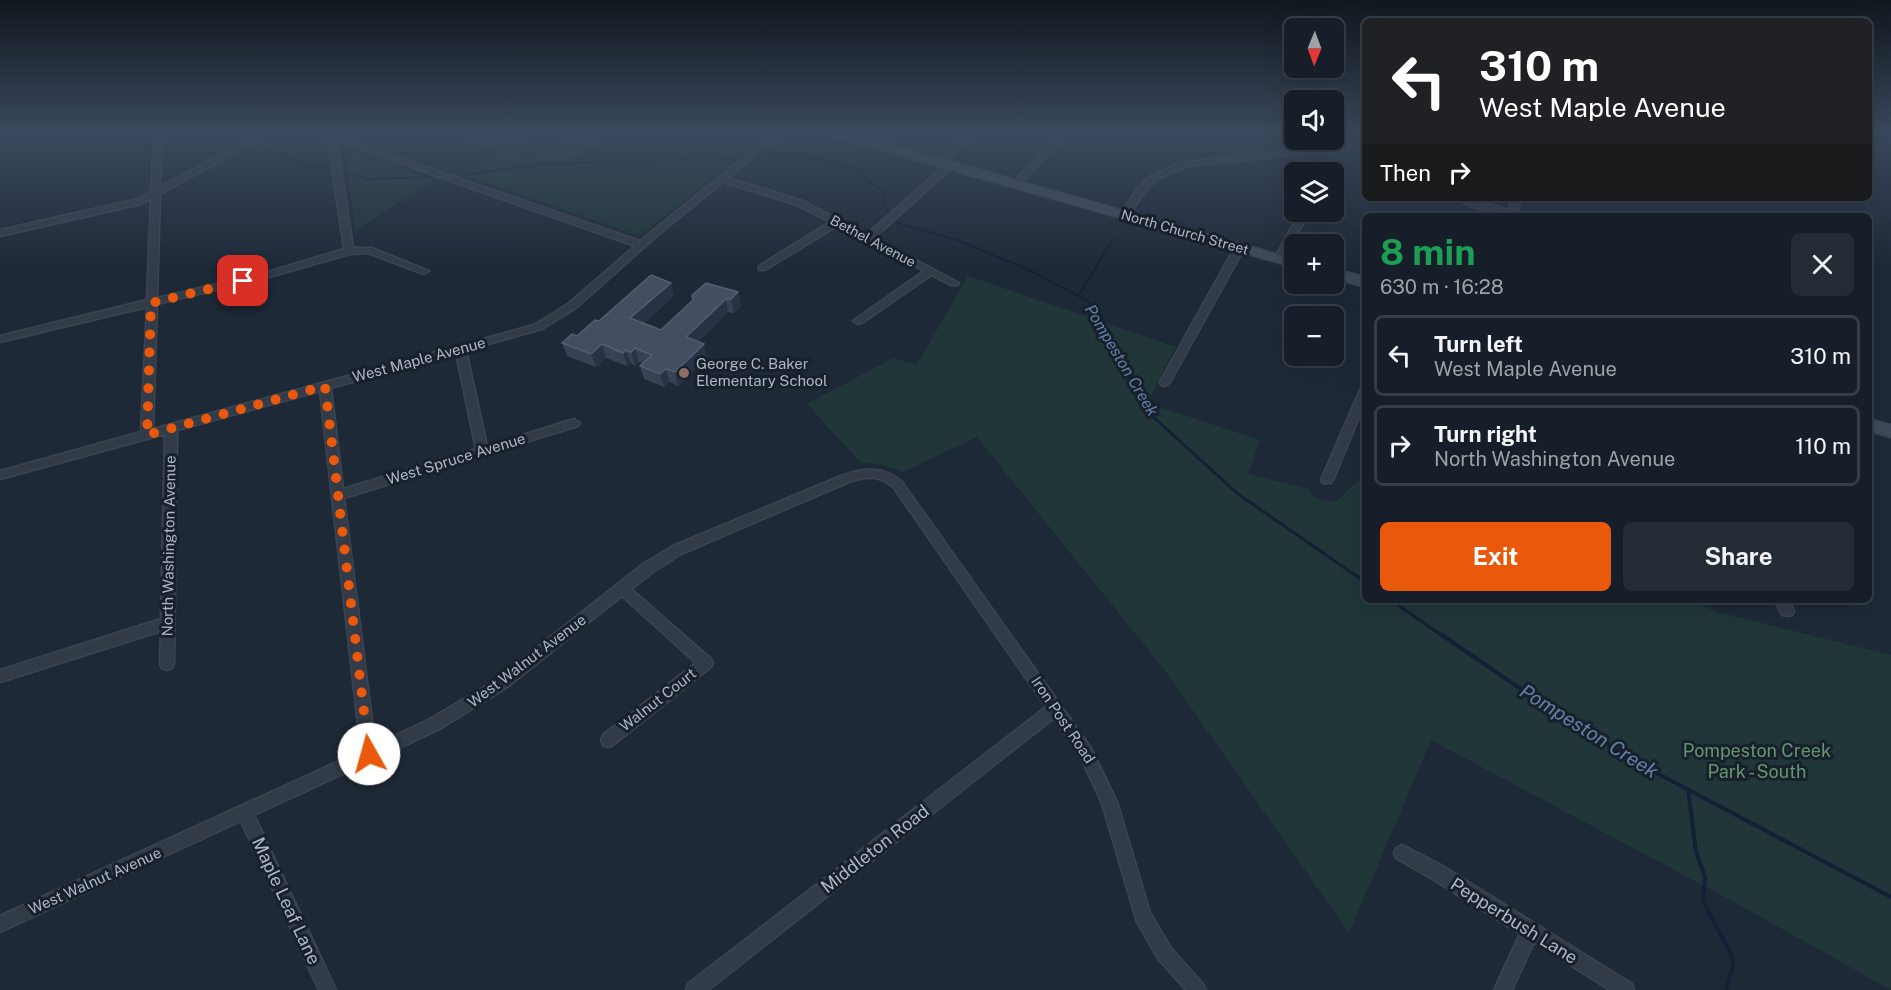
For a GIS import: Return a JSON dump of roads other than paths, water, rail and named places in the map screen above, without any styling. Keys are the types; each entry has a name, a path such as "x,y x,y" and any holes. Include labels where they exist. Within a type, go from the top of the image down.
{"main road":[{"name":"North Church Street","path":"996,178 1284,260"},
{"path":"1344,277 1362,281"},
{"path":"1872,426 1891,431"}],"street":[{"path":"147,435 156,178"},
{"path":"0,233 124,206 155,195 185,178"},
{"path":"338,178 350,250"},
{"path":"451,178 641,245"},
{"path":"868,238 931,178"},
{"path":"1017,184 1022,178"},
{"path":"1125,215 1140,191 1153,178"},
{"name":"Bethel Avenue","path":"722,179 792,200 954,283"},
{"name":"West Maple Avenue","path":"0,475 544,324 572,306 641,245 722,179"},
{"path":"1467,201 1505,213"},
{"path":"762,268 836,222"},
{"path":"1279,259 1299,222"},
{"path":"1165,382 1240,248"},
{"path":"0,339 277,273 350,250 369,250 424,271"},
{"path":"858,321 931,271"},
{"path":"460,349 482,451"},
{"path":"325,386 369,754"},
{"path":"1328,480 1362,397"},
{"name":"West Spruce Avenue","path":"339,495 574,423"},
{"name":"North Washington Avenue","path":"166,664 171,428"},
{"name":"West Walnut Avenue","path":"0,924 433,725 501,684 648,568 677,550 845,479 864,472 884,473"},
{"name":"Iron Post Road","path":"884,473 898,486 1086,753 1102,784 1143,916 1164,954 1197,990"},
{"name":"Walnut Court","path":"608,740 706,663 622,589"},
{"path":"0,676 167,622"},
{"name":"Middleton Road","path":"694,990 1056,708"},
{"name":"Maple Leaf Lane","path":"245,812 327,990"},
{"name":"Pepperbush Lane","path":"1402,853 1626,990"},
{"path":"1503,990 1530,931"}],"waterway":[{"name":"Pompeston Creek","path":"365,178 394,178"},
{"name":"Pompeston Creek","path":"865,178 883,190 884,206 897,223 957,240 1027,269 1088,301 1118,353"},
{"path":"1079,295 1113,239"},
{"name":"Pompeston Creek","path":"1118,353 1149,413 1238,494 1362,580"},
{"name":"Pompeston Creek","path":"1395,603 1441,635"},
{"name":"Pompeston Creek","path":"1439,633 1534,698 1634,761 1688,790"},
{"name":"Pompeston Creek","path":"1688,790 1891,897"},
{"path":"1688,790 1696,852 1705,877 1703,901 1732,956 1733,965 1726,990"}],"place":[{"name":"George C. Baker Elementary School","path":"684,373"}],"park label":[{"name":"Pompeston Creek Park - South","path":"1757,762"}]}
